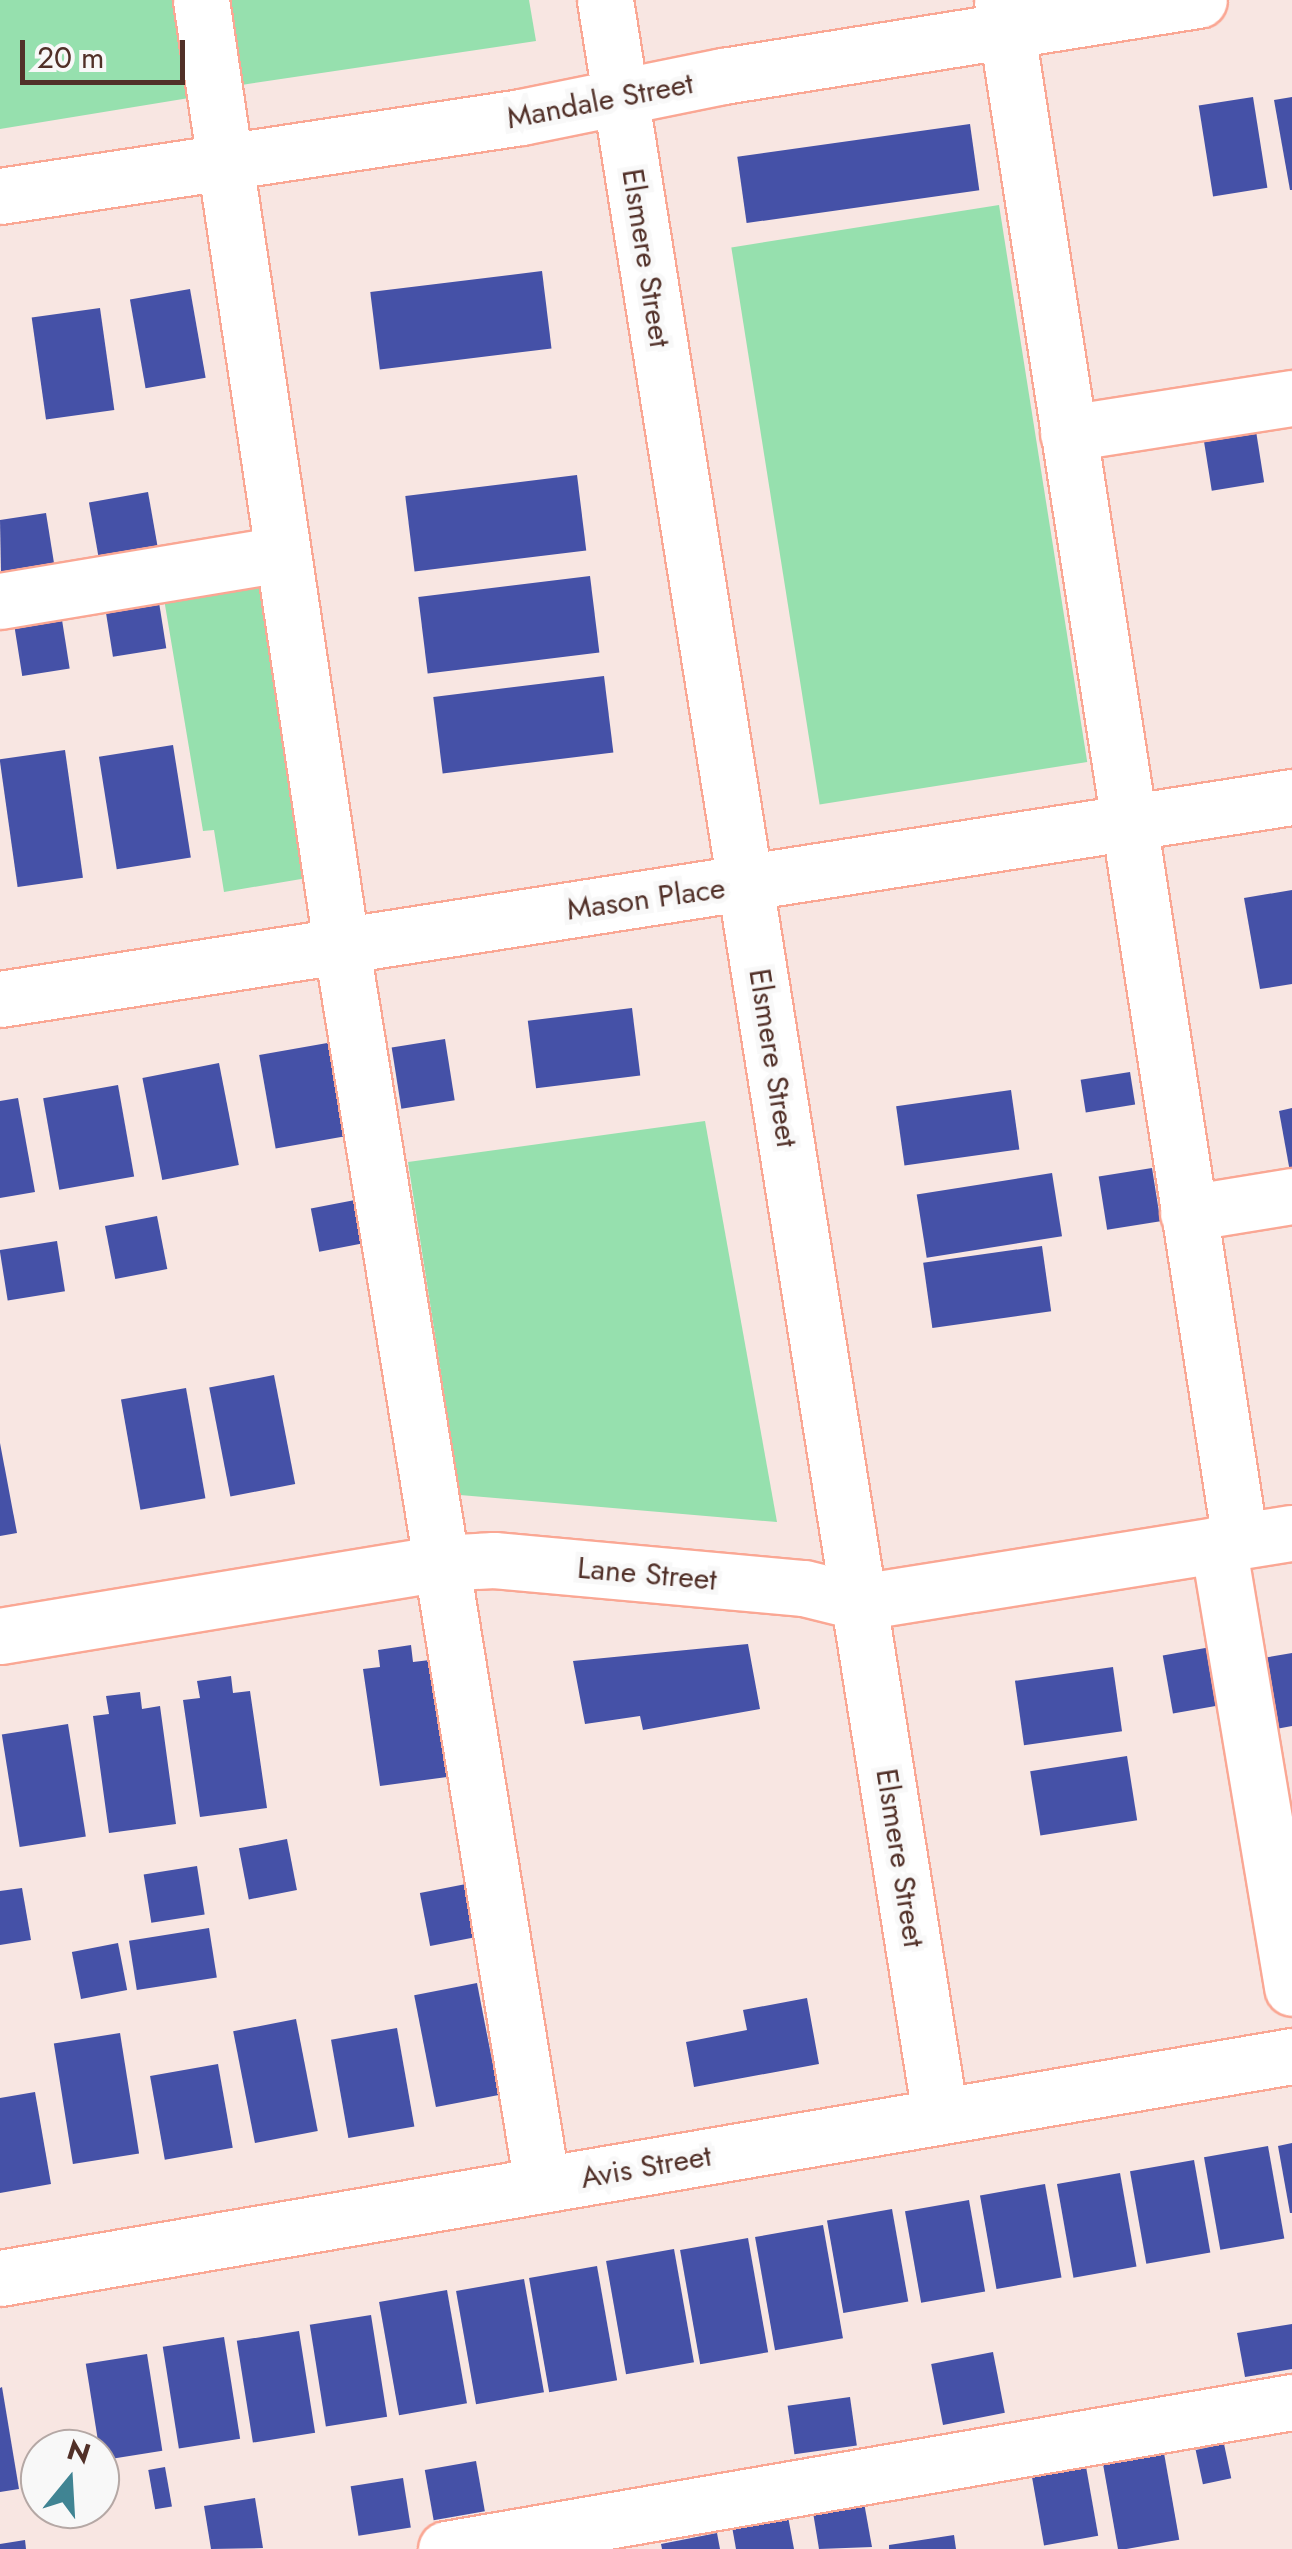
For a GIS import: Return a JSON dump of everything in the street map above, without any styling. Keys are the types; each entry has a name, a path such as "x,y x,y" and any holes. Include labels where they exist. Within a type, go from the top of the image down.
{"street":[{"path":"201,0 341,943 542,2185"},
{"name":"Elsmere Street","path":"604,0 940,2116"},
{"name":"Mandale Street","path":"0,196 620,97 1004,16 1199,0"},
{"path":"1004,16 1188,1213 1250,1539 1292,1988"},
{"path":"1068,432 1292,398"},
{"path":"0,600 282,554"},
{"name":"Mason Place","path":"0,1000 341,943 746,885 1292,798"},
{"path":"1188,1213 1292,1196"},
{"name":"Lane Street","path":"0,1636 439,1563 494,1560 804,1588 860,1602 1250,1539"},
{"name":"Avis Street","path":"0,2278 1292,2056"},
{"path":"446,2549 1292,2402"}],"green space":[{"path":"0,0 174,0 189,98 0,129"},
{"path":"215,0 529,0 536,41 228,87"},
{"path":"999,205 1087,762 820,804 731,247"},
{"path":"262,576 313,877 224,892 214,830 203,831 163,593"},
{"path":"705,1121 777,1522 460,1495 408,1162"}],"building":[{"path":"1253,97 1267,188 1213,196 1199,106"},
{"path":"1292,97 1292,190 1290,190 1274,100"},
{"path":"970,124 979,190 747,223 737,157"},
{"path":"542,271 552,348 380,370 370,292"},
{"path":"190,289 206,378 146,388 130,300"},
{"path":"100,308 114,410 46,420 32,318"},
{"path":"1256,431 1264,482 1212,491 1204,439"},
{"path":"577,475 586,550 415,572 405,496"},
{"path":"148,492 158,548 99,559 89,502"},
{"path":"46,513 54,563 1,572 0,520"},
{"path":"590,576 599,652 428,674 418,597"},
{"path":"158,596 166,648 113,657 105,604"},
{"path":"62,620 70,668 22,676 15,628"},
{"path":"604,676 613,752 443,773 433,697"},
{"path":"173,745 191,858 117,869 99,757"},
{"path":"65,750 83,878 18,887 0,759"},
{"path":"1292,890 1292,984 1260,989 1244,898"},
{"path":"632,1008 640,1075 536,1088 528,1021"},
{"path":"445,1039 455,1100 401,1109 392,1047"},
{"path":"333,1042 349,1136 276,1149 259,1055"},
{"path":"219,1063 239,1165 162,1180 142,1078"},
{"path":"1130,1072 1135,1105 1086,1112 1081,1080"},
{"path":"118,1085 134,1177 59,1190 43,1098"},
{"path":"1011,1090 1019,1149 904,1166 896,1106"},
{"path":"18,1098 35,1192 0,1198 0,1101"},
{"path":"1292,1108 1292,1172 1290,1172 1279,1111"},
{"path":"1152,1168 1160,1221 1107,1230 1099,1176"},
{"path":"1052,1173 1062,1236 927,1258 917,1194"},
{"path":"355,1200 363,1243 319,1252 311,1209"},
{"path":"157,1216 167,1269 115,1279 105,1226"},
{"path":"57,1241 65,1291 8,1300 0,1250"},
{"path":"1042,1246 1051,1311 932,1328 923,1263"},
{"path":"274,1375 295,1484 230,1497 209,1388"},
{"path":"186,1388 205,1498 140,1510 121,1399"},
{"path":"0,1443 17,1533 0,1536"},
{"path":"748,1644 760,1709 643,1730 640,1716 585,1724 573,1661"},
{"path":"411,1645 413,1662 430,1660 447,1777 380,1786 363,1669 380,1667 378,1650"},
{"path":"1211,1647 1221,1705 1173,1714 1163,1656"},
{"path":"1292,1653 1292,1726 1276,1729 1263,1658"},
{"path":"1113,1667 1122,1731 1024,1745 1015,1681"},
{"path":"231,1676 233,1693 250,1691 267,1808 200,1817 183,1700 200,1698 197,1681"},
{"path":"140,1692 142,1709 160,1706 176,1824 109,1833 93,1716 109,1714 106,1696"},
{"path":"68,1724 86,1837 20,1847 2,1734"},
{"path":"1127,1756 1137,1820 1040,1836 1030,1771"},
{"path":"287,1839 297,1890 249,1899 239,1848"},
{"path":"197,1866 205,1914 151,1923 144,1874"},
{"path":"466,1884 476,1937 430,1946 420,1893"},
{"path":"22,1888 31,1940 0,1945 0,1891"},
{"path":"209,1928 217,1977 137,1990 129,1941"},
{"path":"118,1943 127,1990 81,1999 72,1952"},
{"path":"477,1983 499,2095 436,2107 414,1995"},
{"path":"807,1998 819,2064 694,2087 686,2042 747,2030 743,2010"},
{"path":"296,2019 318,2131 255,2143 233,2031"},
{"path":"397,2028 414,2126 348,2138 331,2040"},
{"path":"120,2033 139,2153 73,2164 54,2043"},
{"path":"218,2064 233,2148 165,2160 150,2076"},
{"path":"35,2092 51,2184 0,2193 0,2098"},
{"path":"1292,2143 1292,2213 1290,2213 1278,2146"},
{"path":"1268,2146 1284,2239 1220,2250 1204,2157"},
{"path":"1194,2160 1210,2253 1146,2264 1130,2171"},
{"path":"1120,2173 1136,2267 1073,2278 1057,2184"},
{"path":"1045,2184 1061,2278 996,2289 980,2195"},
{"path":"969,2200 985,2292 921,2303 905,2211"},
{"path":"892,2209 908,2302 843,2313 827,2220"},
{"path":"823,2225 843,2338 775,2350 755,2237"},
{"path":"748,2238 768,2352 700,2364 680,2250"},
{"path":"674,2249 694,2362 626,2374 606,2261"},
{"path":"597,2266 617,2380 549,2392 529,2278"},
{"path":"524,2279 544,2392 476,2404 456,2291"},
{"path":"447,2290 467,2403 399,2415 379,2302"},
{"path":"371,2315 387,2417 326,2426 310,2325"},
{"path":"1292,2324 1292,2369 1245,2377 1237,2333"},
{"path":"299,2331 315,2433 253,2443 237,2341"},
{"path":"224,2337 240,2439 179,2448 163,2347"},
{"path":"993,2352 1005,2413 943,2425 931,2364"},
{"path":"147,2354 162,2451 120,2457 120,2429 96,2429 86,2364"},
{"path":"0,2388 19,2489 0,2492"},
{"path":"850,2397 857,2446 794,2454 788,2406"},
{"path":"1224,2444 1231,2478 1203,2484 1196,2450"},
{"path":"1164,2453 1179,2540 1118,2549 1103,2464"},
{"path":"476,2461 485,2511 434,2520 425,2470"},
{"path":"1085,2461 1098,2536 1044,2545 1031,2471"},
{"path":"165,2467 172,2506 155,2509 148,2470"},
{"path":"403,2478 411,2527 358,2536 351,2486"},
{"path":"863,2497 872,2547 819,2549 812,2506"},
{"path":"255,2498 263,2548 211,2549 204,2506"},
{"path":"787,2511 794,2549 736,2549 731,2521"},
{"path":"717,2533 720,2549 662,2549 661,2544"},
{"path":"954,2535 956,2549 889,2549 889,2545"},
{"path":"25,2540 26,2549 0,2549 0,2544"}]}
